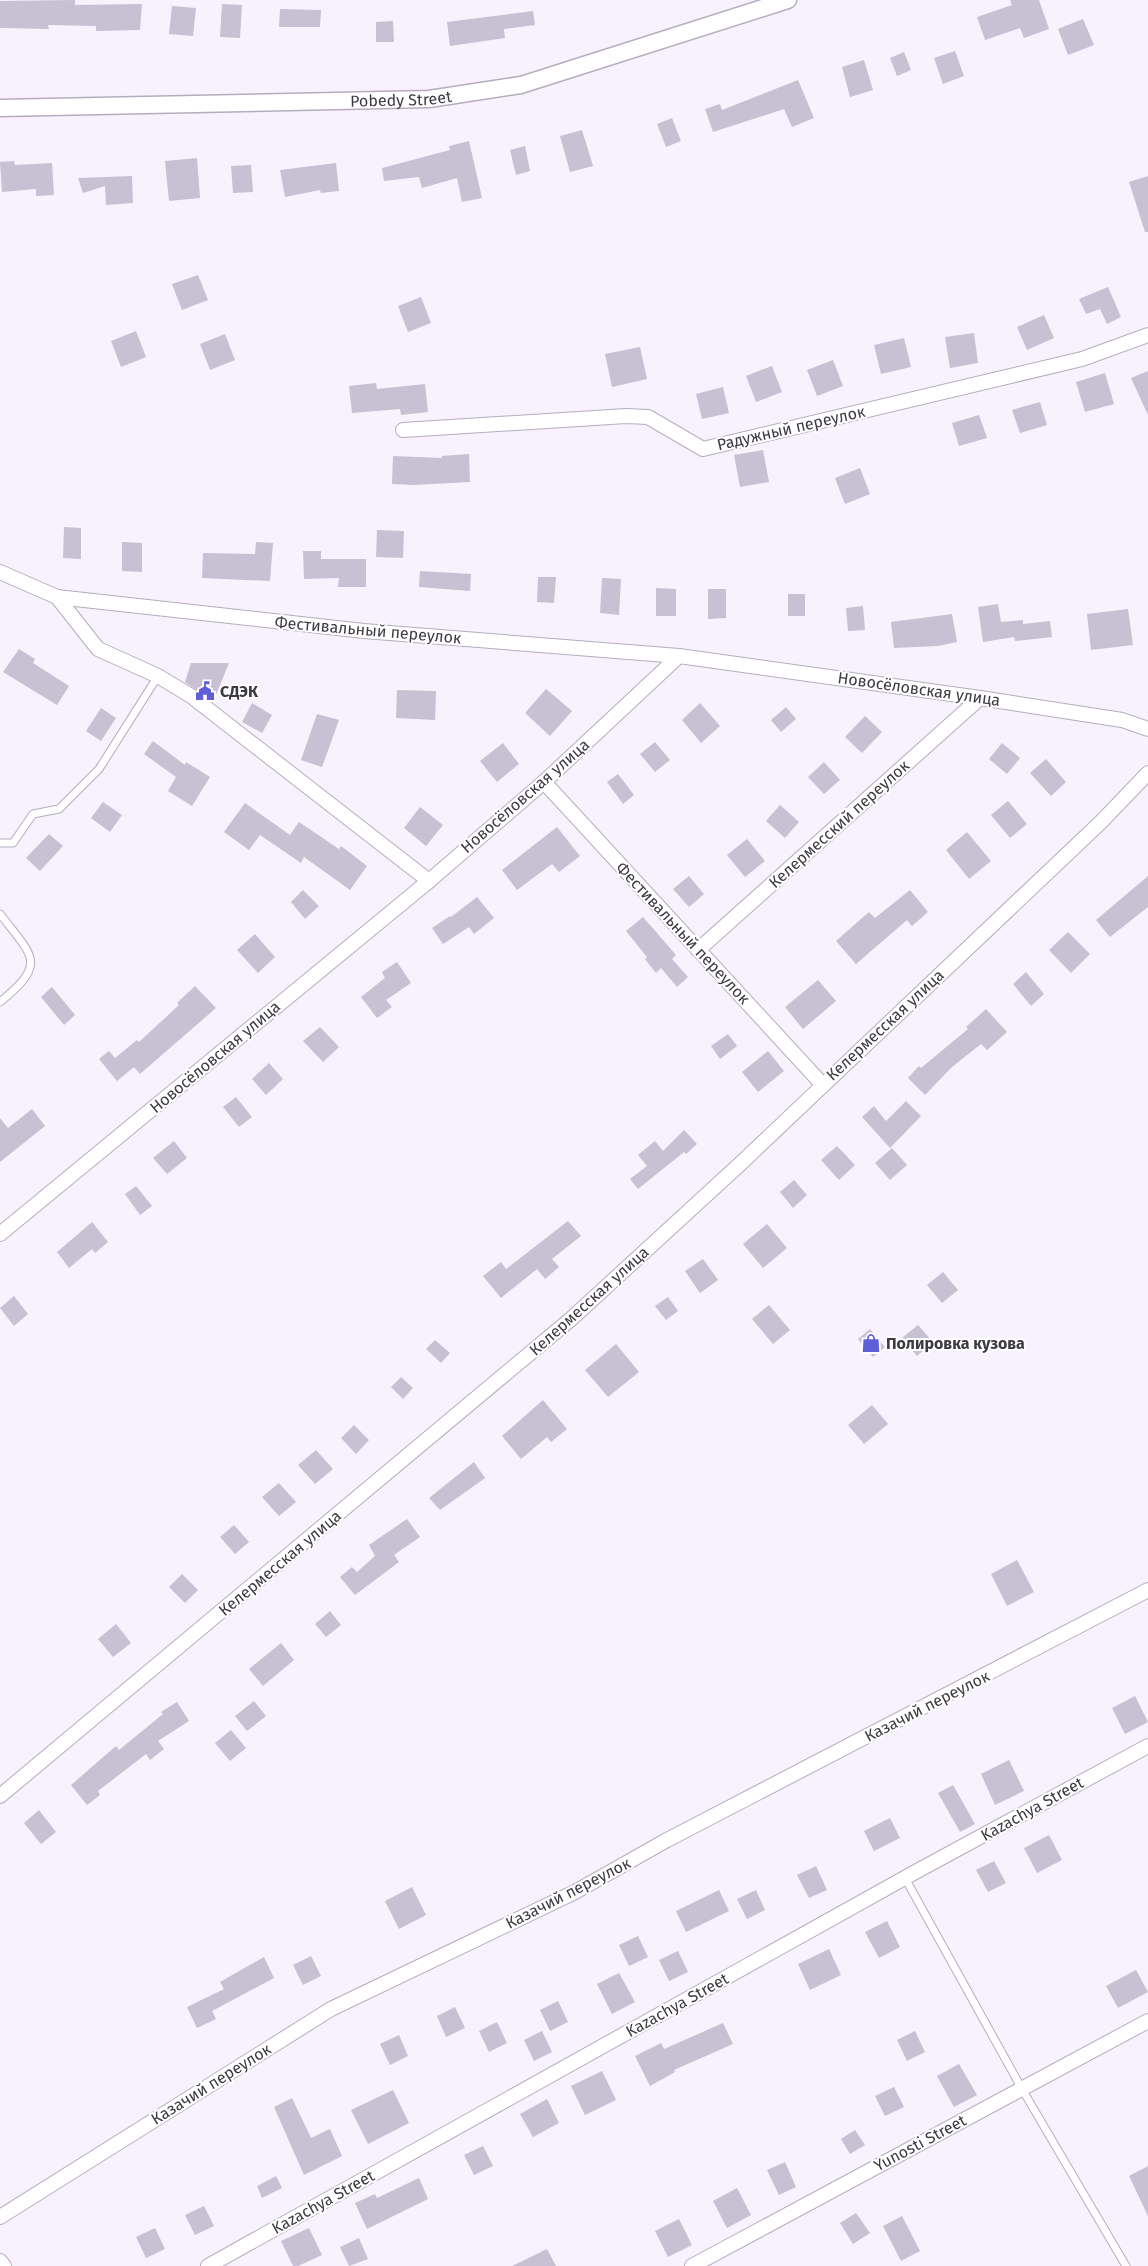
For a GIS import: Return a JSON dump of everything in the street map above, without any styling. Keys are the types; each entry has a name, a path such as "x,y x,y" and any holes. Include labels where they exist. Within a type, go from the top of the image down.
{"street":[{"name":"Pobedy Street","path":"0,108 429,99 521,85 788,0"},
{"name":"Радужный переулок","path":"403,430 626,416 648,417 703,449 1082,359 1148,335"},
{"name":"Фестивальный переулок","path":"0,572 56,597 364,631 679,656"},
{"name":"Фестивальный переулок","path":"56,597 98,649 158,676 198,702 428,880"},
{"name":"Новосёловская улица","path":"0,1234 544,782 679,656 1122,720 1148,730"},
{"name":"Келермесский переулок","path":"698,950 980,698"},
{"name":"Келермесская улица","path":"0,1796 571,1319 739,1165 822,1084 1101,822 1148,773"},
{"name":"Фестивальный переулок","path":"544,782 822,1084"},
{"name":"Казачий переулок","path":"0,2218 331,2009 575,1892 676,1835 1148,1590"},
{"name":"Kazachya Street","path":"208,2266 905,1878 1148,1746"},
{"name":"Yunosti Street","path":"692,2266 1148,2021"},
{"path":"0,2262 4,2266"}],"lane":[{"path":"0,843 13,843 33,814 58,809 99,769 158,676"},
{"path":"0,915 29,952 31,968 22,984 0,1002"},
{"path":"905,1878 1022,2089 1126,2266"}],"building":[{"path":"75,0 75,5 142,4 140,30 96,31 96,26 48,25 49,29 0,28 0,1"},
{"path":"1010,0 1039,0 1049,29 1024,38 1020,28 985,40 977,17 1012,5"},
{"path":"222,4 242,5 240,38 220,37"},
{"path":"172,6 196,8 193,36 169,34"},
{"path":"280,9 321,10 320,27 279,27"},
{"path":"533,11 535,25 504,29 505,38 450,46 447,22"},
{"path":"1083,19 1094,45 1068,55 1058,29"},
{"path":"393,21 394,42 376,42 376,22"},
{"path":"955,51 964,76 943,84 934,58"},
{"path":"904,52 911,70 897,76 890,58"},
{"path":"864,60 873,90 850,97 842,67"},
{"path":"798,80 814,118 792,127 784,109 713,132 705,109 720,104 722,110"},
{"path":"672,118 681,141 666,147 657,124"},
{"path":"582,130 593,166 570,172 560,136"},
{"path":"469,141 482,198 462,202 457,178 422,188 419,177 384,181 382,168 450,150 449,146"},
{"path":"525,146 530,171 516,175 510,150"},
{"path":"197,158 200,198 169,201 165,161"},
{"path":"14,161 15,165 52,163 54,195 36,196 36,189 2,192 0,162"},
{"path":"336,163 339,191 321,193 320,190 285,197 280,170"},
{"path":"251,165 253,192 233,193 231,166"},
{"path":"132,176 133,203 106,205 105,186 83,193 78,178"},
{"path":"1148,176 1148,232 1145,232 1129,182"},
{"path":"198,275 208,300 182,310 172,284"},
{"path":"1108,287 1121,317 1107,324 1100,309 1086,314 1079,299"},
{"path":"421,297 431,323 408,332 398,306"},
{"path":"1044,315 1054,338 1027,350 1017,327"},
{"path":"136,331 146,357 121,367 111,341"},
{"path":"974,333 978,363 950,368 945,337"},
{"path":"225,334 235,360 210,370 200,344"},
{"path":"904,338 911,367 881,374 874,345"},
{"path":"640,347 647,379 612,387 605,354"},
{"path":"833,360 843,386 817,396 807,370"},
{"path":"772,366 782,392 756,402 746,376"},
{"path":"1148,371 1148,415 1131,378"},
{"path":"1105,373 1114,404 1085,412 1076,382"},
{"path":"376,383 377,389 425,384 428,412 401,415 400,409 352,413 349,386"},
{"path":"723,387 729,413 702,419 696,394"},
{"path":"1040,402 1047,425 1020,433 1012,410"},
{"path":"979,415 987,438 959,446 952,423"},
{"path":"763,450 769,482 740,487 734,455"},
{"path":"469,454 470,482 414,485 392,484 393,456 442,458 442,456"},
{"path":"860,468 870,494 845,504 835,478"},
{"path":"64,527 81,528 81,559 63,558"},
{"path":"377,530 404,531 403,558 376,557"},
{"path":"122,542 142,543 142,572 122,571"},
{"path":"256,542 273,543 270,581 202,578 203,553 255,554"},
{"path":"303,551 321,551 321,559 366,559 366,587 338,587 339,578 304,579"},
{"path":"420,571 471,574 470,591 419,587"},
{"path":"538,577 556,577 554,603 537,602"},
{"path":"602,578 621,579 619,615 600,613"},
{"path":"656,588 676,589 676,616 656,616"},
{"path":"708,589 726,589 726,618 708,619"},
{"path":"788,594 805,594 805,616 788,616"},
{"path":"998,604 1001,622 1023,620 1023,624 1050,621 1052,637 1015,641 1014,637 983,642 978,607"},
{"path":"863,606 865,630 848,631 846,608"},
{"path":"1128,609 1133,645 1091,650 1087,614"},
{"path":"952,614 957,642 938,646 894,648 891,622"},
{"path":"19,649 35,659 33,663 69,686 57,705 3,672"},
{"path":"191,663 229,663 213,702 185,682"},
{"path":"546,689 572,711 550,736 525,713"},
{"path":"397,690 436,691 435,720 396,718"},
{"path":"252,703 272,715 262,733 242,722"},
{"path":"700,703 720,726 701,743 682,720"},
{"path":"786,707 796,719 781,732 771,720"},
{"path":"101,708 116,718 101,741 86,731"},
{"path":"317,714 339,720 322,767 301,760"},
{"path":"865,716 882,732 862,753 845,737"},
{"path":"153,741 185,765 186,762 210,777 192,806 168,791 176,777 144,754"},
{"path":"655,742 670,760 655,772 640,754"},
{"path":"503,743 519,764 497,782 480,761"},
{"path":"1002,743 1020,758 1007,774 989,759"},
{"path":"1046,759 1066,782 1051,796 1030,773"},
{"path":"824,762 840,780 824,794 808,777"},
{"path":"618,774 634,795 623,804 607,782"},
{"path":"1008,801 1027,824 1010,838 991,815"},
{"path":"103,802 122,815 110,832 91,818"},
{"path":"245,803 290,835 299,822 339,849 341,846 367,866 350,890 304,857 301,863 260,835 249,850 224,832"},
{"path":"780,805 799,822 785,838 766,821"},
{"path":"420,807 443,825 426,846 404,828"},
{"path":"557,827 580,856 559,872 552,864 517,890 502,870"},
{"path":"967,832 991,861 969,879 946,850"},
{"path":"49,834 63,846 40,871 26,858"},
{"path":"747,839 765,861 745,877 727,855"},
{"path":"689,876 704,894 689,907 673,889"},
{"path":"1148,876 1148,907 1110,937 1096,920"},
{"path":"303,890 319,906 305,919 291,902"},
{"path":"910,890 928,912 912,926 907,920 856,964 836,941 869,912 875,918"},
{"path":"477,897 494,918 474,934 469,927 443,944 432,928 451,917"},
{"path":"643,917 676,955 672,959 688,977 677,987 661,968 656,973 645,959 647,957 626,931"},
{"path":"1068,932 1090,954 1071,973 1049,950"},
{"path":"255,934 275,957 258,973 237,950"},
{"path":"397,962 411,983 386,1000 392,1007 377,1018 361,997 385,978 382,972"},
{"path":"1026,972 1044,994 1031,1006 1013,984"},
{"path":"818,980 836,1001 803,1029 785,1007"},
{"path":"195,986 216,1008 140,1074 134,1067 117,1081 99,1059 109,1051 115,1058 137,1040 139,1042 179,1005 177,1003"},
{"path":"52,987 75,1015 64,1025 41,997"},
{"path":"986,1009 1007,1032 987,1050 981,1044 952,1067 925,1095 908,1078 919,1066 921,1068 968,1029 966,1027"},
{"path":"320,1027 339,1047 323,1062 303,1041"},
{"path":"728,1034 737,1046 720,1059 711,1046"},
{"path":"768,1051 784,1071 758,1092 742,1072"},
{"path":"269,1063 283,1079 266,1095 252,1079"},
{"path":"236,1097 252,1117 239,1127 223,1107"},
{"path":"906,1101 921,1116 890,1148 862,1117 874,1106 886,1121"},
{"path":"32,1109 45,1126 0,1162 0,1118 8,1128"},
{"path":"684,1130 697,1144 686,1154 684,1152 638,1189 630,1179 647,1166 638,1155 655,1141 663,1151"},
{"path":"174,1141 187,1158 167,1174 153,1158"},
{"path":"837,1146 855,1165 839,1180 821,1160"},
{"path":"892,1148 907,1165 890,1180 875,1163"},
{"path":"794,1180 807,1195 793,1208 780,1192"},
{"path":"136,1186 152,1206 140,1215 125,1194"},
{"path":"568,1221 581,1236 552,1259 559,1267 545,1279 537,1269 501,1298 483,1276 501,1262 506,1269"},
{"path":"92,1222 108,1242 95,1253 92,1249 69,1268 57,1252"},
{"path":"767,1224 787,1248 763,1268 743,1244"},
{"path":"703,1259 718,1280 700,1293 685,1271"},
{"path":"943,1272 958,1290 942,1303 927,1285"},
{"path":"14,1296 28,1314 14,1326 0,1308"},
{"path":"668,1297 678,1311 666,1320 655,1306"},
{"path":"769,1305 790,1330 773,1344 752,1319"},
{"path":"918,1325 933,1342 917,1356 902,1338"},
{"name":"Полировка кузова","path":"870,1329 885,1347 873,1357 858,1339"},
{"path":"435,1340 450,1353 441,1363 426,1349"},
{"path":"616,1344 639,1372 608,1397 585,1370"},
{"path":"401,1377 413,1388 403,1399 391,1387"},
{"path":"543,1400 567,1429 551,1442 547,1437 521,1459 502,1436"},
{"path":"872,1405 888,1424 864,1444 848,1425"},
{"path":"354,1425 369,1440 356,1454 341,1438"},
{"path":"316,1450 333,1469 315,1484 298,1465"},
{"path":"474,1462 485,1478 440,1510 429,1498"},
{"path":"279,1483 296,1502 279,1516 262,1497"},
{"path":"407,1519 420,1537 394,1555 399,1562 355,1595 340,1577 352,1567 357,1572 375,1556 369,1545"},
{"path":"234,1525 249,1542 235,1554 220,1537"},
{"path":"1017,1560 1034,1592 1007,1606 991,1574"},
{"path":"182,1574 198,1590 185,1603 169,1587"},
{"path":"330,1611 341,1625 326,1637 315,1624"},
{"path":"116,1624 131,1643 113,1657 98,1639"},
{"path":"281,1643 294,1660 263,1686 249,1669"},
{"path":"1135,1696 1148,1722 1125,1734 1112,1708"},
{"path":"254,1701 266,1716 247,1731 235,1716"},
{"path":"177,1702 189,1721 158,1741 164,1749 150,1760 146,1754 98,1791 100,1795 87,1805 71,1785 116,1746 119,1750 163,1714 161,1712"},
{"path":"231,1730 246,1748 230,1761 215,1743"},
{"path":"1009,1760 1024,1791 995,1805 981,1774"},
{"path":"953,1785 975,1824 960,1832 938,1793"},
{"path":"39,1810 56,1832 41,1844 24,1823"},
{"path":"890,1818 900,1838 874,1851 864,1831"},
{"path":"1049,1835 1062,1860 1037,1873 1024,1848"},
{"path":"994,1861 1006,1883 988,1892 976,1870"},
{"path":"816,1866 827,1890 809,1898 797,1875"},
{"path":"412,1887 426,1915 399,1929 385,1901"},
{"path":"719,1890 729,1911 686,1932 676,1911"},
{"path":"756,1890 765,1910 747,1919 737,1899"},
{"path":"887,1921 900,1947 879,1958 865,1932"},
{"path":"638,1936 648,1957 629,1966 619,1945"},
{"path":"829,1949 841,1975 810,1990 798,1964"},
{"path":"678,1951 688,1972 669,1981 659,1960"},
{"path":"311,1956 321,1976 303,1985 293,1965"},
{"path":"264,1957 274,1978 212,2011 216,2019 197,2028 187,2007 224,1989 220,1982"},
{"path":"1136,1970 1148,1992 1118,2008 1106,1986"},
{"path":"619,1973 635,2002 612,2014 597,1984"},
{"path":"558,2001 568,2022 550,2031 540,2010"},
{"path":"455,2007 465,2028 446,2037 437,2016"},
{"path":"497,2022 507,2043 489,2052 479,2031"},
{"path":"723,2023 733,2044 674,2070 675,2072 650,2086 635,2056 661,2043 664,2049"},
{"path":"542,2031 552,2052 534,2061 524,2040"},
{"path":"915,2031 925,2052 907,2061 897,2040"},
{"path":"399,2035 408,2056 390,2065 380,2044"},
{"path":"959,2064 977,2095 954,2107 937,2076"},
{"path":"602,2071 616,2100 585,2115 571,2086"},
{"path":"894,2087 904,2107 885,2116 875,2096"},
{"path":"393,2090 409,2123 368,2144 351,2110"},
{"path":"292,2098 311,2138 330,2129 342,2156 304,2175 274,2107"},
{"path":"547,2099 559,2123 533,2137 520,2114"},
{"path":"855,2130 865,2145 850,2154 841,2139"},
{"path":"483,2146 493,2166 474,2175 464,2155"},
{"path":"785,2162 796,2187 779,2195 767,2170"},
{"path":"1148,2166 1148,2216 1129,2176"},
{"path":"276,2176 282,2188 262,2198 257,2186"},
{"path":"419,2178 428,2199 367,2229 355,2203 375,2194 377,2198"},
{"path":"737,2188 751,2215 727,2228 713,2201"},
{"path":"204,2206 214,2226 195,2235 185,2215"},
{"path":"856,2213 870,2233 853,2244 840,2223"},
{"path":"902,2216 920,2251 901,2261 883,2226"},
{"path":"679,2219 692,2245 668,2257 655,2231"},
{"path":"155,2228 165,2249 146,2258 136,2237"},
{"path":"309,2228 322,2255 298,2266 293,2266 281,2241"},
{"path":"359,2238 368,2259 349,2266 340,2247"},
{"path":"547,2249 556,2266 512,2266"}],"place":[{"name":"СДЭК","path":"205,691"},
{"name":"Полировка кузова","path":"871,1343"}]}
